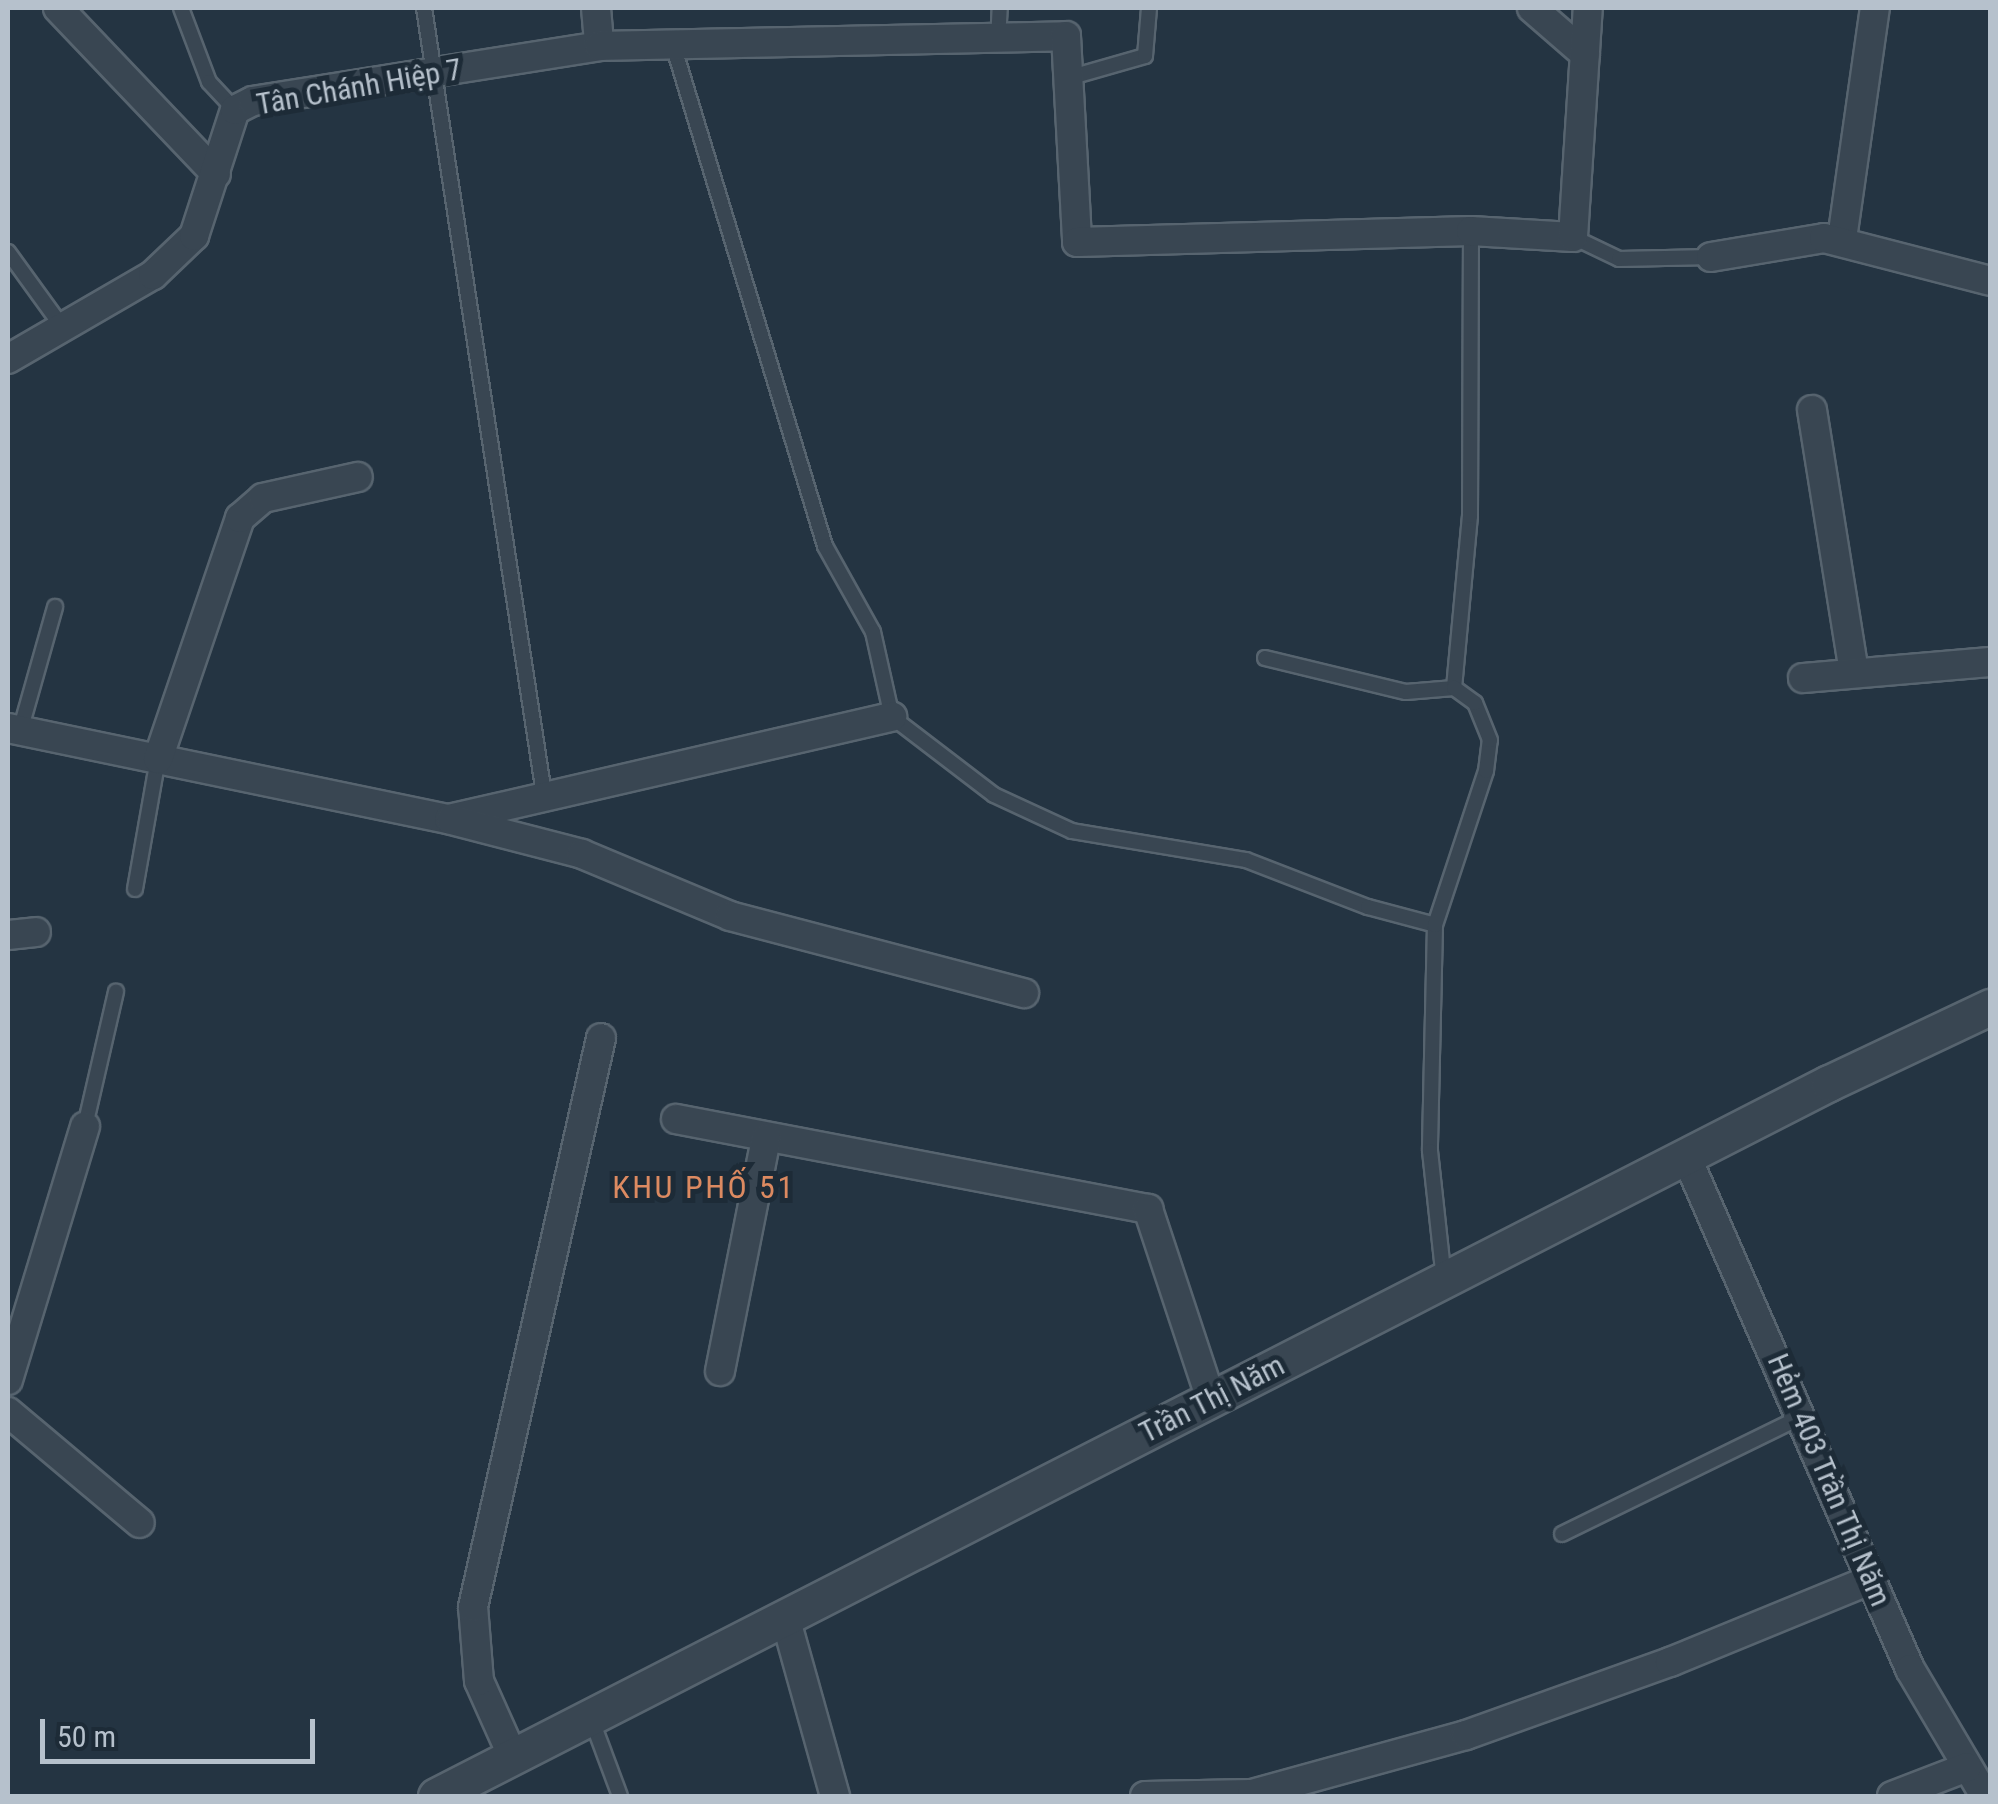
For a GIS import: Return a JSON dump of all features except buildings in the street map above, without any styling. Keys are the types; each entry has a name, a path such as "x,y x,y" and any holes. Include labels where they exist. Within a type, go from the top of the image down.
{"street":[{"path":"58,8 216,174"},
{"path":"596,8 598,46"},
{"path":"1532,8 1585,54"},
{"path":"1068,78 1077,242 1470,232 1573,236 1588,8"},
{"path":"1842,240 1875,8"},
{"name":"Tân Chánh Hiệp 7","path":"8,358 153,275 194,236 235,110 253,101 598,46 674,48 856,37 998,42 1066,36 1068,78"},
{"path":"1711,258 1804,238 1842,240 1990,280"},
{"path":"1812,410 1854,673"},
{"path":"158,759 240,518 264,498 358,477"},
{"path":"1804,678 1990,662"},
{"path":"449,819 544,794 892,718"},
{"path":"14,729 449,819 582,854 730,916 1024,993"},
{"path":"8,935 36,932"},
{"name":"Trần Thị Năm","path":"436,1796 1686,1156 1990,1007"},
{"path":"514,1757 479,1681 473,1607 602,1038"},
{"path":"676,1120 1148,1209 1211,1400"},
{"path":"8,1380 85,1126"},
{"path":"720,1371 766,1138"},
{"name":"Hẻm 403 Trần Thị Năm","path":"1686,1156 1910,1669 1985,1796"},
{"path":"8,1412 140,1523"},
{"path":"1144,1796 1252,1794 1466,1735 1872,1579"},
{"path":"785,1618 835,1796"},
{"path":"1892,1796 1968,1767"}],"lane":[{"path":"181,8 209,82 235,110"},
{"path":"424,8 439,72 451,196 544,794"},
{"path":"998,42 1000,8"},
{"path":"1068,78 1145,56 1149,8"},
{"path":"674,48 825,546 869,621 892,718 994,795 1072,831 1246,860 1368,907 1435,925"},
{"path":"1454,688 1470,516 1470,232"},
{"path":"1573,236 1619,259 1711,258"},
{"path":"8,252 63,328"},
{"path":"14,729 55,607"},
{"path":"1266,658 1406,692 1454,688 1475,703 1490,740 1486,772 1435,925 1430,1134 1444,1280"},
{"path":"135,888 158,759"},
{"path":"85,1126 116,992"},
{"path":"1562,1534 1802,1416"},
{"path":"590,1718 620,1796"}],"district":[{"name":"KHU PHỐ 51","path":"704,1187"}]}
